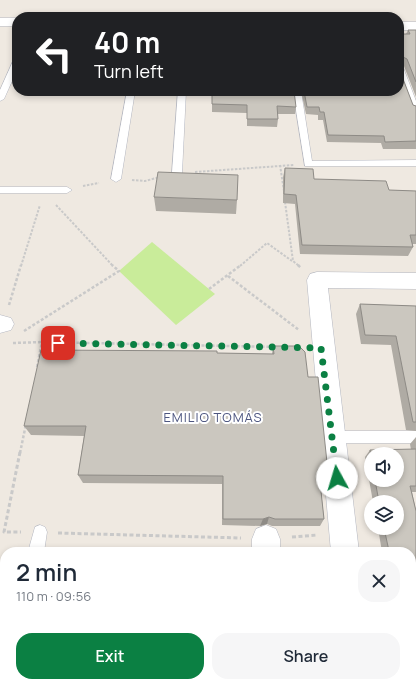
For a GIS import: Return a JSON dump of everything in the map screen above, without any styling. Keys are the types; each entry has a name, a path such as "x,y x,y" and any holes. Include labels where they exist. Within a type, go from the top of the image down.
{"street":[{"path":"0,22 12,22"},
{"path":"404,26 416,26"},
{"path":"344,543 333,437 321,348 317,280 416,281"}],"lane":[{"path":"0,99 12,72"},
{"path":"404,80 416,112"},
{"path":"116,179 129,96"},
{"path":"177,173 182,96"},
{"path":"298,96 308,164 416,163"},
{"path":"0,190 67,190"},
{"path":"333,437 416,437"},
{"path":"37,547 40,532"}],"path":[{"path":"67,190 116,179 145,181 177,173 308,164"},
{"path":"280,166 293,261"},
{"path":"2,330 44,191"},
{"path":"2,330 119,271 108,262 44,191"},
{"path":"209,289 228,276 267,243 317,280"},
{"path":"228,276 321,348"},
{"path":"2,330 42,342 281,347"},
{"path":"36,373 42,342"},
{"path":"4,532 27,418"},
{"path":"0,530 4,532 40,532 266,545 344,543"}],"green space":[{"path":"152,242 215,294 176,325 119,271"}],"building":[{"path":"408,30 416,30 416,82 407,59 404,58 404,34 410,34"},
{"path":"404,81 413,105 416,106 416,141 385,142 384,136 328,135 324,112 320,112 319,107 307,107 305,96 404,96"},
{"path":"212,96 295,96 296,107 277,106 278,119 247,119 247,105 212,104"},
{"path":"285,168 313,169 314,179 386,181 389,190 416,191 416,235 410,235 413,247 302,245 296,195 284,194"},
{"path":"158,172 238,175 237,200 154,197"},
{"path":"360,304 416,306 416,422 413,422 396,336 365,335"},
{"path":"273,346 299,346 305,352 308,377 318,377 328,472 319,473 324,519 275,519 269,517 263,519 223,519 223,476 78,475 86,426 24,426 41,350 217,351 217,353 274,354"},
{"path":"404,449 416,449 416,486 410,486 416,511 416,547 388,547 386,535 404,535 404,495 378,495 376,487 404,487"}],"district":[{"name":"EMILIO TOMÁS","path":"213,417"}],"route":[{"path":"58,343 321,348 337,478"}]}
